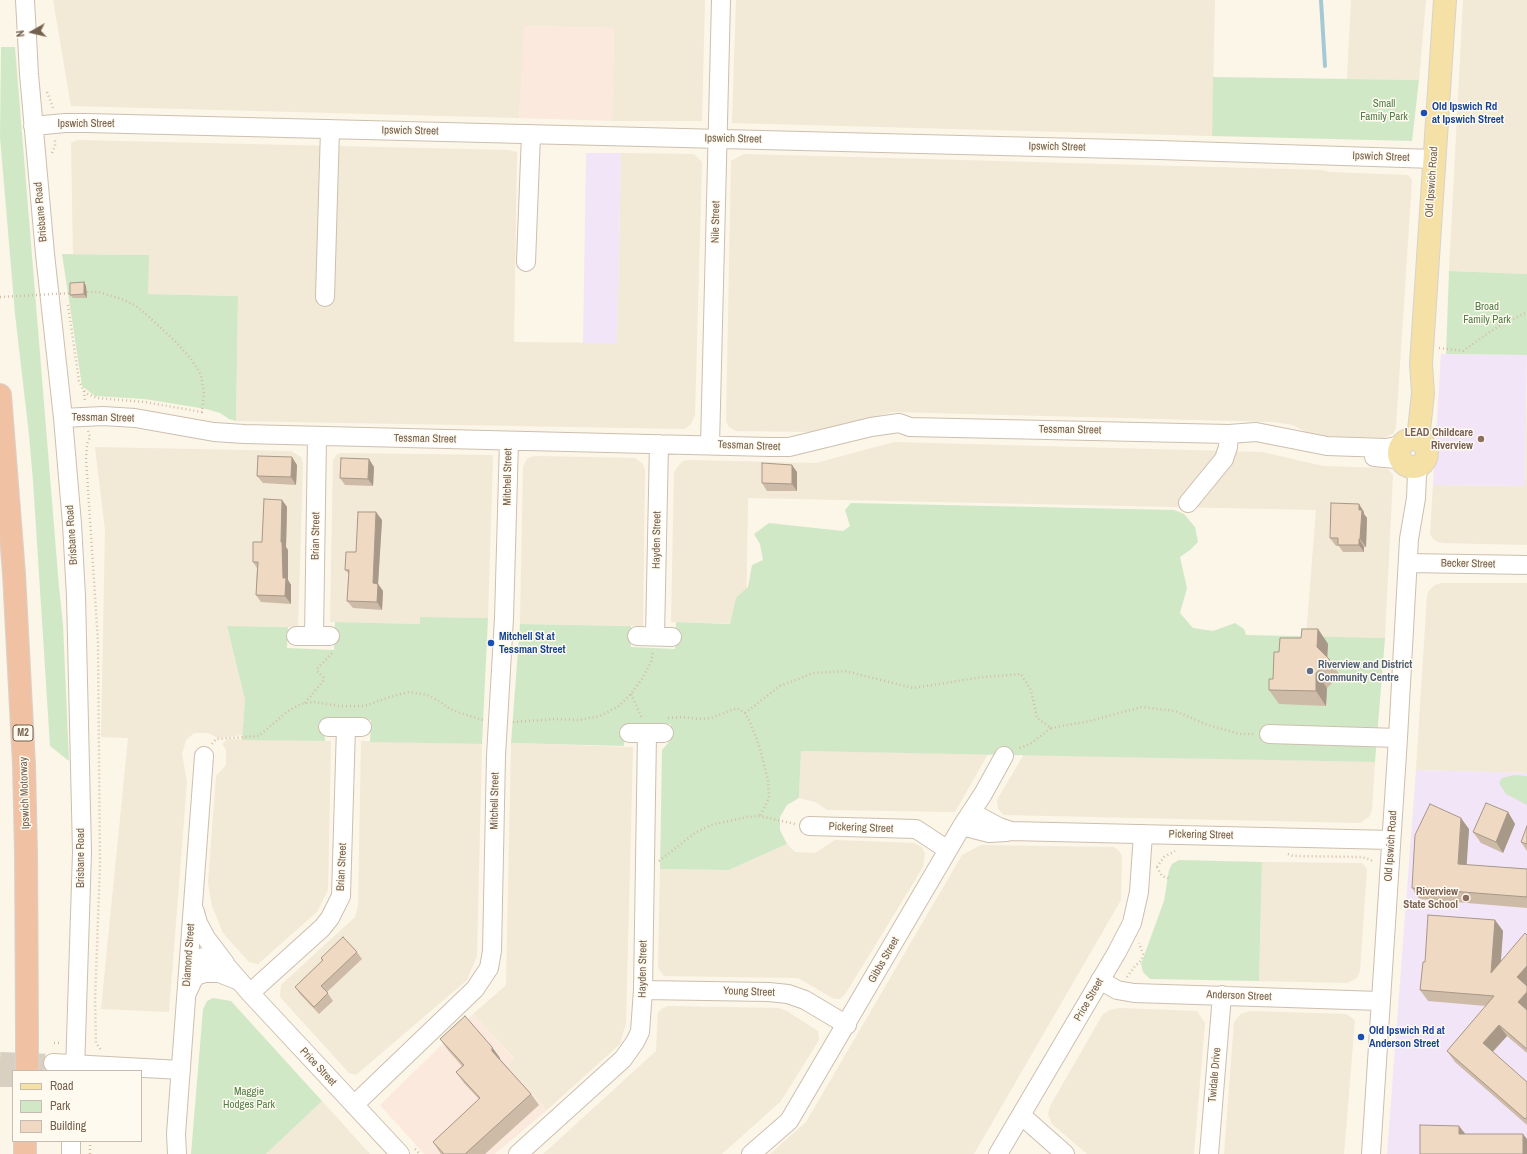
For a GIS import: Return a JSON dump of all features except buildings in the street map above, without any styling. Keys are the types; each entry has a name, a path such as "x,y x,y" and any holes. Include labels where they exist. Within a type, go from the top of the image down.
{"highway":[{"name":"Ipswich Motorway","path":"0,395 14,574 24,757 28,1029 27,1070"},
{"path":"25,1142 25,1154"}],"main road":[{"name":"Old Ipswich Road","path":"1410,453 1414,389 1422,355 1445,0"}],"street":[{"name":"Brisbane Road","path":"25,0 33,126 63,418 72,524 76,596 82,852 75,1068"},
{"name":"Nile Street","path":"710,444 721,0"},
{"name":"Ipswich Street","path":"33,126 65,123 87,123 718,138 1434,159"},
{"path":"325,297 330,129"},
{"path":"526,262 531,134"},
{"name":"Tessman Street","path":"63,418 120,417 150,420 214,432 244,434 789,447 885,424 899,423 910,427 1229,434 1321,454 1396,459 1410,453"},
{"path":"1188,503 1224,459 1228,447 1229,434"},
{"name":"Brian Street","path":"317,436 322,636"},
{"name":"Mitchell Street","path":"354,1105 476,989 489,968 492,951 496,756 504,618 509,441"},
{"name":"Hayden Street","path":"659,444 664,636"},
{"name":"Old Ipswich Road","path":"1371,1154 1408,563 1409,539 1405,491 1406,474 1410,453"},
{"name":"Becker Street","path":"1408,563 1527,565"},
{"path":"296,636 322,636"},
{"path":"637,636 664,636"},
{"path":"629,733 654,726"},
{"name":"Hayden Street","path":"518,1154 623,1059 630,1051 640,1032 642,1020 654,726"},
{"name":"Brian Street","path":"250,993 322,928 330,918 341,896 354,727 328,727"},
{"path":"1269,734 1398,738"},
{"name":"Diamond Street","path":"177,1154 176,1134 186,996 194,969 193,905 204,756"},
{"name":"Gibbs Street","path":"751,1154 789,1121 847,1025 1004,756"},
{"name":"Pickering Street","path":"809,826 959,831 990,834 1012,831 1391,840"},
{"name":"Price Street","path":"998,1154 1117,952 1132,923 1140,892 1143,834"},
{"path":"193,905 202,932 233,974"},
{"name":"Price Street","path":"194,969 198,958 210,957 220,961 400,1154"},
{"name":"Anderson Street","path":"1100,980 1117,990 1134,993 1380,1001"},
{"name":"Young Street","path":"643,990 769,992 788,994 805,1000 847,1025"},
{"name":"Twidale Drive","path":"1209,1154 1222,995"},
{"path":"53,1063 75,1068 102,1070"},
{"path":"142,1073 181,1076"},
{"path":"142,1080 181,1076"},
{"path":"1021,1115 1065,1154"},
{"path":"71,1142 71,1154"}],"path":[{"path":"52,156 55,136"},
{"path":"65,290 79,381 84,391"},
{"path":"0,297 79,292"},
{"path":"87,292 99,292 124,300 136,306 176,342 191,359 201,375 204,393 202,412"},
{"path":"1422,355 1463,351 1494,329 1527,312"},
{"path":"88,432 90,437"},
{"path":"305,703 324,680 317,671 332,653 332,640 322,636"},
{"path":"510,722 555,718 579,720 600,716 619,706 631,694 642,679 664,636"},
{"path":"745,713 780,686 813,672 845,671 913,688 1021,674 1031,690 1037,718 1051,728"},
{"path":"631,694 640,716 654,726 681,717 699,719 711,718 737,708 745,713 759,745 770,793 765,808 760,816"},
{"path":"1004,756 1030,744 1051,728 1090,721 1142,707 1175,711 1208,725 1240,734 1269,734"},
{"path":"657,863 695,833 711,825 747,817 760,816 785,823 809,826"},
{"path":"1156,871 1157,866 1164,857 1171,852 1179,850"},
{"path":"1286,854 1293,856 1360,857 1374,862"},
{"path":"1154,864 1157,866 1162,876 1171,879"},
{"path":"1127,977 1135,966 1141,961 1144,954 1139,942 1140,938"},
{"path":"90,1142 90,1154"}],"shaded area":[{"path":"53,0 705,0 702,121 612,121 614,28 525,26 519,118 71,106"},
{"path":"736,0 1215,0 1212,136 732,123"},
{"path":"1351,0 1426,0 1419,80 1347,79"},
{"path":"1463,0 1527,0 1527,274 1449,271"},
{"path":"524,26 614,28 612,121 519,118"},
{"path":"77,140 509,150 517,152 514,342 617,343 621,153 694,154 702,162 695,415 691,424 685,429 236,421 238,296 148,294 148,255 73,254 71,143"},
{"path":"586,153 621,153 617,344 583,343"},
{"path":"744,154 1322,170 1330,172 1408,175 1412,180 1396,426 1394,433 1384,438 1326,436 1306,432 1293,425 1274,422 893,412 815,432 736,431 729,427 726,421 731,161"},
{"name":"LEAD Childcare Riverview","path":"1441,354 1527,355 1525,486 1433,485"},
{"path":"1527,393 1527,545 1442,543 1436,541 1430,534 1433,485 1525,486"},
{"path":"894,442 1262,452 1323,466 1383,468 1389,470 1393,475 1385,638 1306,637 1316,510 748,498 746,624 671,622 674,472 683,461 816,463"},
{"path":"95,447 291,451 301,457 303,463 298,627 227,626 245,700 243,735 218,738 208,733 194,733 186,740 182,754 187,781 169,1012 101,1009 128,738 101,737 105,530"},
{"path":"341,453 493,455 488,618 421,617 420,624 330,622 333,460 336,455"},
{"path":"530,457 635,458 643,464 645,470 643,626 520,624 523,467 526,460"},
{"path":"1441,583 1527,583 1527,773 1416,770 1427,595 1429,590 1435,585"},
{"path":"228,739 331,741 328,890 317,912 258,964 249,962 223,933 212,906 208,883 216,776 226,765 226,749 222,744"},
{"path":"361,741 482,744 477,956 467,980 356,1075 349,1073 280,997 281,985 355,917 358,906"},
{"path":"511,743 633,747 626,1023 620,1044 547,1110 507,1066 514,1058 473,1014 506,985"},
{"path":"801,751 988,754 955,812 827,810 815,802 799,798"},
{"path":"1024,754 1375,762 1372,810 1369,817 1360,823 1004,815 998,809 997,800"},
{"name":"Riverview State School","path":"1416,770 1527,773 1527,1154 1387,1154"},
{"path":"835,840 914,843 922,847 925,854 923,867 846,993 840,999 834,999 798,978 664,976 658,968 660,869 729,870 787,844 795,852 815,853"},
{"path":"981,845 1114,847 1122,856 1121,900 974,1154 770,1154 806,1122 962,855"},
{"path":"1262,862 1362,863 1365,866 1367,869 1360,971 1357,978 1347,983 1259,981"},
{"path":"668,1006 779,1008 787,1011 818,1031 819,1040 781,1101 722,1154 543,1154 656,1051 658,1012"},
{"path":"1119,1008 1197,1011 1205,1023 1194,1154 1087,1154 1052,1124 1048,1114 1050,1106 1103,1014 1110,1010"},
{"path":"1250,1011 1346,1014 1355,1020 1344,1154 1224,1154 1234,1022 1241,1014"},
{"path":"473,1014 514,1059 507,1066 547,1110 495,1154 424,1154 380,1105"},
{"path":"322,1101 370,1154 266,1154"}],"green space":[{"path":"1,47 15,47 63,624 69,761 50,746 33,481 15,314 0,137"},
{"name":"Small Family Park","path":"1213,77 1419,80 1412,141 1212,136"},
{"path":"62,254 149,255 148,294 238,296 236,421 229,419 220,413 206,409 144,399 95,396 82,386"},
{"name":"Broad Family Park","path":"1449,271 1527,274 1527,355 1446,354"},
{"path":"851,503 1174,510 1184,514 1195,527 1198,542 1180,557 1187,588 1180,613 1193,628 1213,631 1235,623 1244,629 1246,635 1385,638 1375,762 801,751 799,798 787,805 780,817 780,830 787,844 729,870 660,869 662,750 670,741 671,724 625,725 624,746 511,743 520,624 631,626 631,647 675,649 676,622 730,624 736,598 748,587 752,565 763,560 760,544 754,534 769,523 843,531 850,526 845,510"},
{"path":"420,617 488,618 482,744 370,742 371,720 325,718 325,741 242,740 245,700 227,626 288,627 287,648 334,650 335,622 420,624"},
{"path":"1514,775 1527,776 1527,805 1506,794 1499,783 1502,778"},
{"path":"1179,860 1262,862 1259,981 1150,979 1143,972 1141,964 1164,901 1169,870 1172,864"},
{"name":"Maggie Hodges Park","path":"213,998 231,1001 322,1101 266,1154 191,1154 203,1009 207,1001"}],"waterway":[{"path":"1321,0 1325,66"}],"tunnel":[{"path":"0,1061 53,1063"},
{"path":"0,1078 12,1078"}],"place":[{"name":"Old Ipswich Rd at Ipswich Street","path":"1424,113"},
{"name":"LEAD Childcare Riverview","path":"1481,439"},
{"name":"Mitchell St at Tessman Street","path":"491,643"},
{"name":"Riverview and District Community Centre","path":"1310,671"},
{"name":"Riverview State School","path":"1466,898"},
{"name":"Old Ipswich Rd at Anderson Street","path":"1361,1037"}]}
